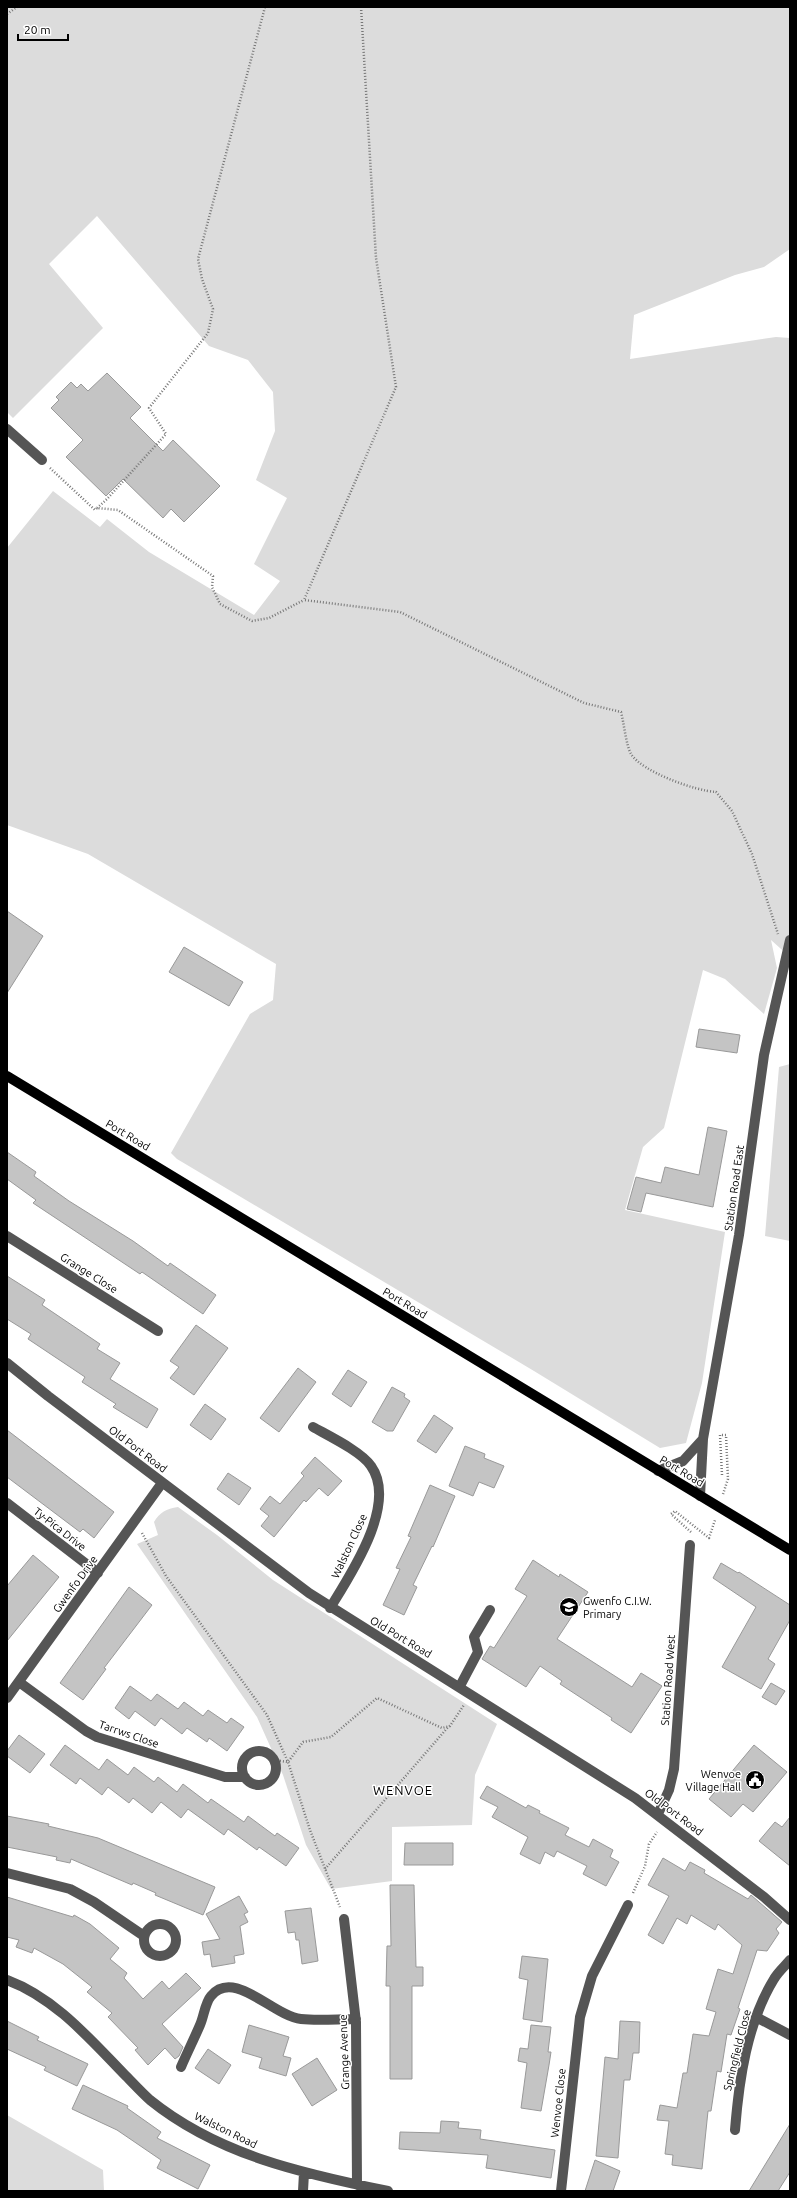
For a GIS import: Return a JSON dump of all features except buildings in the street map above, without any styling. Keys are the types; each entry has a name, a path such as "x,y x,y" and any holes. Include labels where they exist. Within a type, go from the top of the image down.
{"main road":[{"name":"Port Road","path":"7,1076 790,1550"}],"street":[{"path":"7,429 42,460"},
{"name":"Station Road East","path":"700,1496 700,1466 703,1451 703,1439 739,1235 764,1055 790,940"},
{"name":"Grange Close","path":"7,1236 158,1331"},
{"name":"Old Port Road","path":"7,1363 162,1483 330,1608 460,1686 662,1817 764,1897 790,1920"},
{"name":"Walston Close","path":"314,1427 346,1446 371,1465 378,1479 380,1494 375,1522 349,1576 330,1608"},
{"path":"658,1471 684,1461 703,1439"},
{"name":"Gwenfo Drive","path":"7,1698 162,1483"},
{"name":"Ty-Pica Drive","path":"7,1503 98,1573"},
{"name":"Station Road West","path":"662,1817 674,1769 690,1545"},
{"path":"460,1686 478,1652 474,1637 490,1610"},
{"name":"Tarrws Close","path":"19,1682 86,1732 97,1737 225,1777 244,1777 253,1784 265,1784 274,1777 276,1766 274,1760"},
{"path":"244,1777 242,1766 251,1753 267,1753 274,1760"},
{"path":"7,1874 70,1889 94,1902 144,1936"},
{"name":"Wenvoe Close","path":"560,2191 580,2017 592,1976 628,1905"},
{"name":"Grange Avenue","path":"344,1919 356,2019 358,2185"},
{"name":"Springfield Close","path":"735,2130 738,2090 756,2017 774,1978 790,1960"},
{"name":"Walston Road","path":"7,1980 26,1987 69,2018 149,2099 196,2131 247,2155 304,2173 388,2191"},
{"path":"180,2067 201,2024 210,1997 220,1988 233,1987 245,1992 279,2012 300,2019 356,2019"},
{"path":"756,2017 790,2035"},
{"path":"304,2173 304,2191"}],"path":[{"path":"7,14 17,7"},
{"path":"97,508 166,434 150,408 208,332 213,309 202,279 198,259 265,7"},
{"path":"304,600 396,387 376,258 360,7"},
{"path":"42,460 95,510 97,508 118,510 213,576 212,587 220,604 252,621 268,618 304,600 400,612 584,703 621,712 631,754 643,767 704,791 716,792 732,811 752,854 770,913 786,956"},
{"path":"722,1474 720,1435 726,1435 728,1479"},
{"path":"693,1533 671,1514 675,1511 709,1538"},
{"path":"137,1519 143,1536 166,1576 267,1715 288,1762 310,1830 344,1919"},
{"path":"288,1762 303,1742 331,1737 377,1698 442,1728 450,1726"},
{"path":"325,1869 450,1726 467,1700"},
{"path":"274,1760 288,1762"},
{"path":"628,1905 645,1866 649,1844 662,1817"}],"shaded area":[{"path":"7,7 790,7 790,249 764,267 735,275 634,315 630,359 776,337 790,338 790,957 771,940 777,968 764,1014 725,979 703,970 664,1128 643,1147 625,1210 725,1232 702,1383 686,1443 660,1448 534,1371 177,1159 171,1153 250,1014 273,1000 276,964 88,854 7,825 7,548 53,491 100,527 107,519 149,552 254,615 280,581 254,564 287,498 256,480 275,431 273,392 248,360 209,346 97,216 49,264 103,328 13,418 7,412"},
{"path":"790,1064 790,1241 765,1236 779,1067"},
{"path":"178,1507 217,1535 273,1580 497,1724 475,1775 472,1825 392,1827 392,1881 331,1889 306,1845 283,1775 257,1717 137,1544 158,1535 154,1522 156,1519 164,1512"},
{"path":"7,2115 103,2170 104,2191 7,2191"}],"place":[{"name":"Gwenfo C.I.W. Primary","path":"569,1607"},
{"name":"Wenvoe Village Hall","path":"755,1780"}],"district":[{"name":"WENVOE","path":"403,1790"}]}
